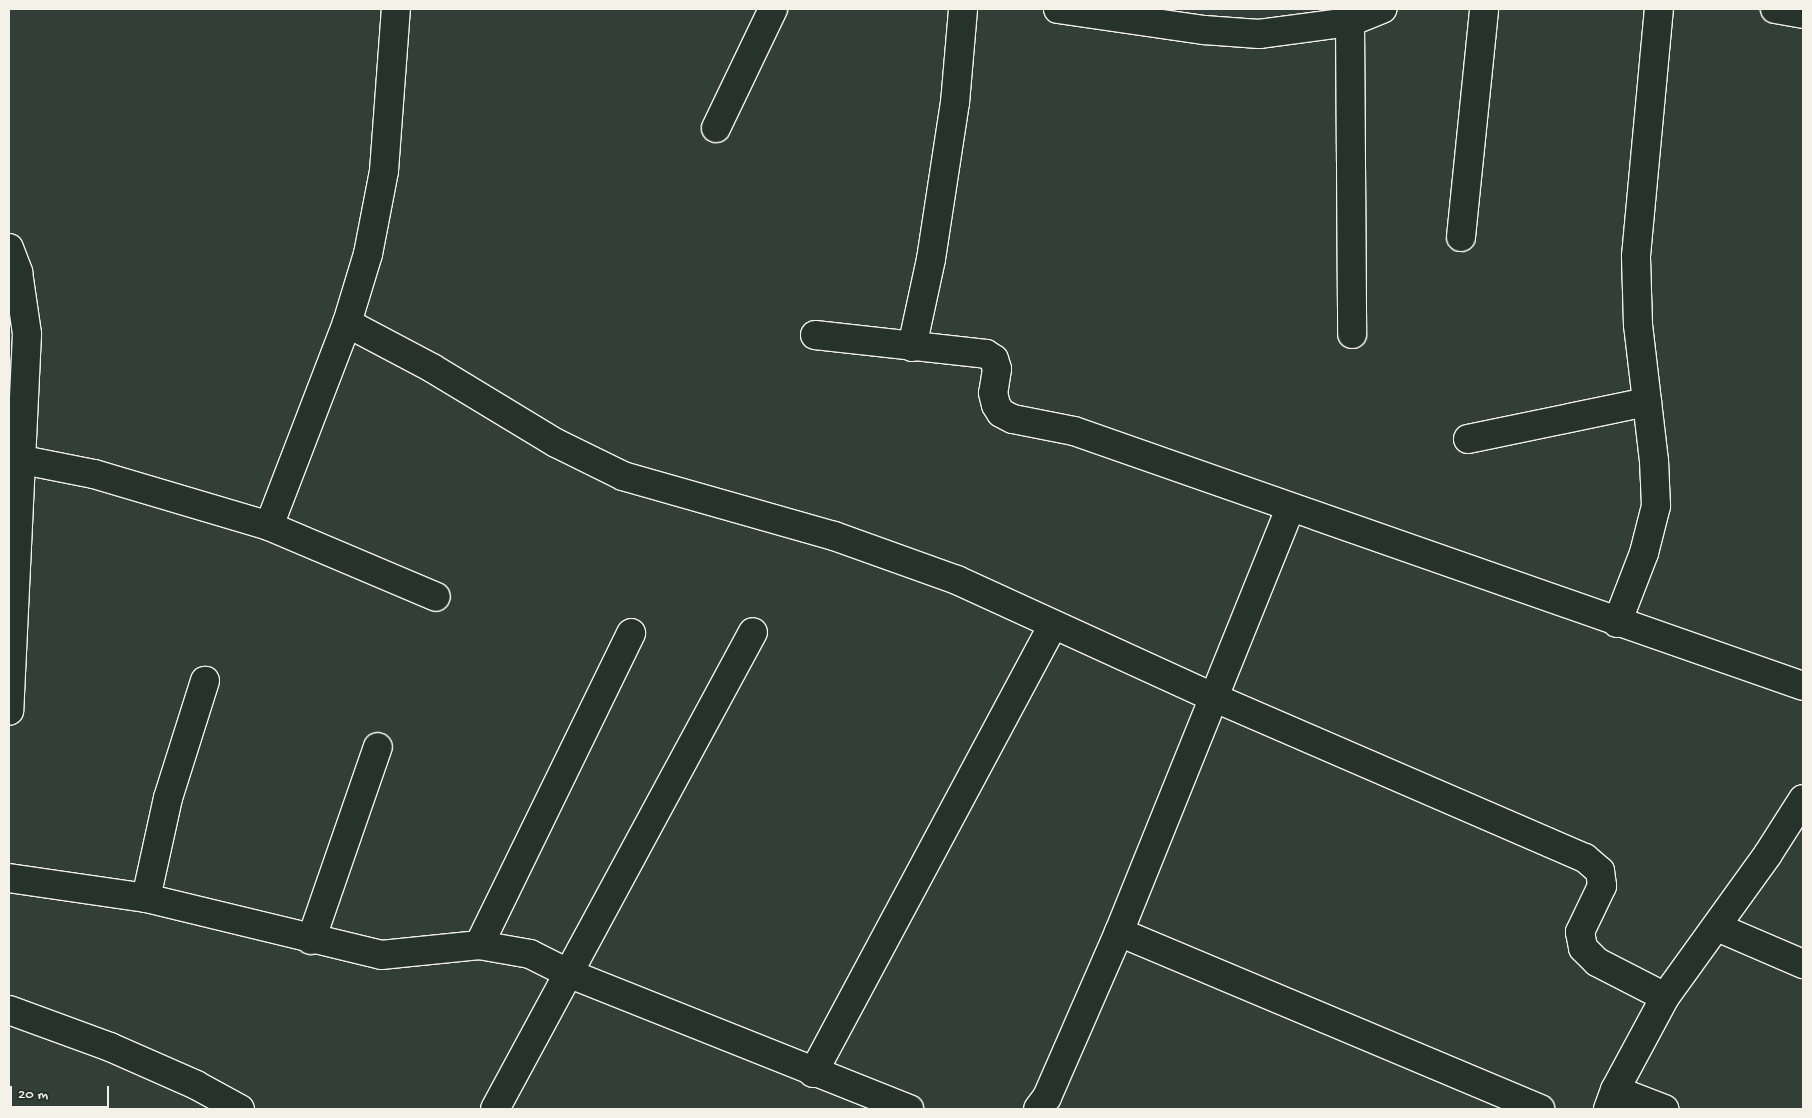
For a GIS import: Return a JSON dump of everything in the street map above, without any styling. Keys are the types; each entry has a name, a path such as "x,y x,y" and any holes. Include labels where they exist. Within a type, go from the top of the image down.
{"street":[{"path":"268,526 347,323 368,254 384,170 396,9"},
{"path":"716,128 773,9"},
{"path":"912,347 931,259 955,103 964,9"},
{"path":"1058,9 1204,30 1259,34 1350,22 1382,9"},
{"path":"1461,237 1484,9"},
{"path":"1617,623 1644,554 1656,506 1638,324 1636,256 1659,9"},
{"path":"1775,9 1803,14"},
{"path":"1350,22 1352,334"},
{"path":"9,248 18,272 27,334 23,460 12,598 9,710"},
{"path":"347,323 432,368 556,443 623,476 834,536 957,580 1053,626 1215,698 1585,858 1600,871 1602,886 1580,932 1582,948 1597,962 1664,997"},
{"path":"815,335 986,354 994,359 997,369 993,394 996,405 1001,413 1013,419 1074,431 1617,623 1803,686"},
{"path":"1468,439 1647,402"},
{"path":"23,460 103,477 268,526 436,597"},
{"path":"1038,1109 1047,1097 1119,932 1215,698 1290,508"},
{"path":"813,1073 1053,626"},
{"path":"479,945 631,632"},
{"path":"495,1109 570,974 753,632"},
{"path":"146,898 168,798 206,681"},
{"path":"311,940 378,747"},
{"path":"1664,1109 1612,1099 1664,997 1717,927 1803,799"},
{"path":"9,878 146,898 311,940 381,955 479,945 530,954 570,974 813,1073 909,1109"},
{"path":"1717,927 1803,964"},
{"path":"1119,932 1540,1109"},
{"path":"9,1010 110,1047 196,1085 240,1109"}]}
